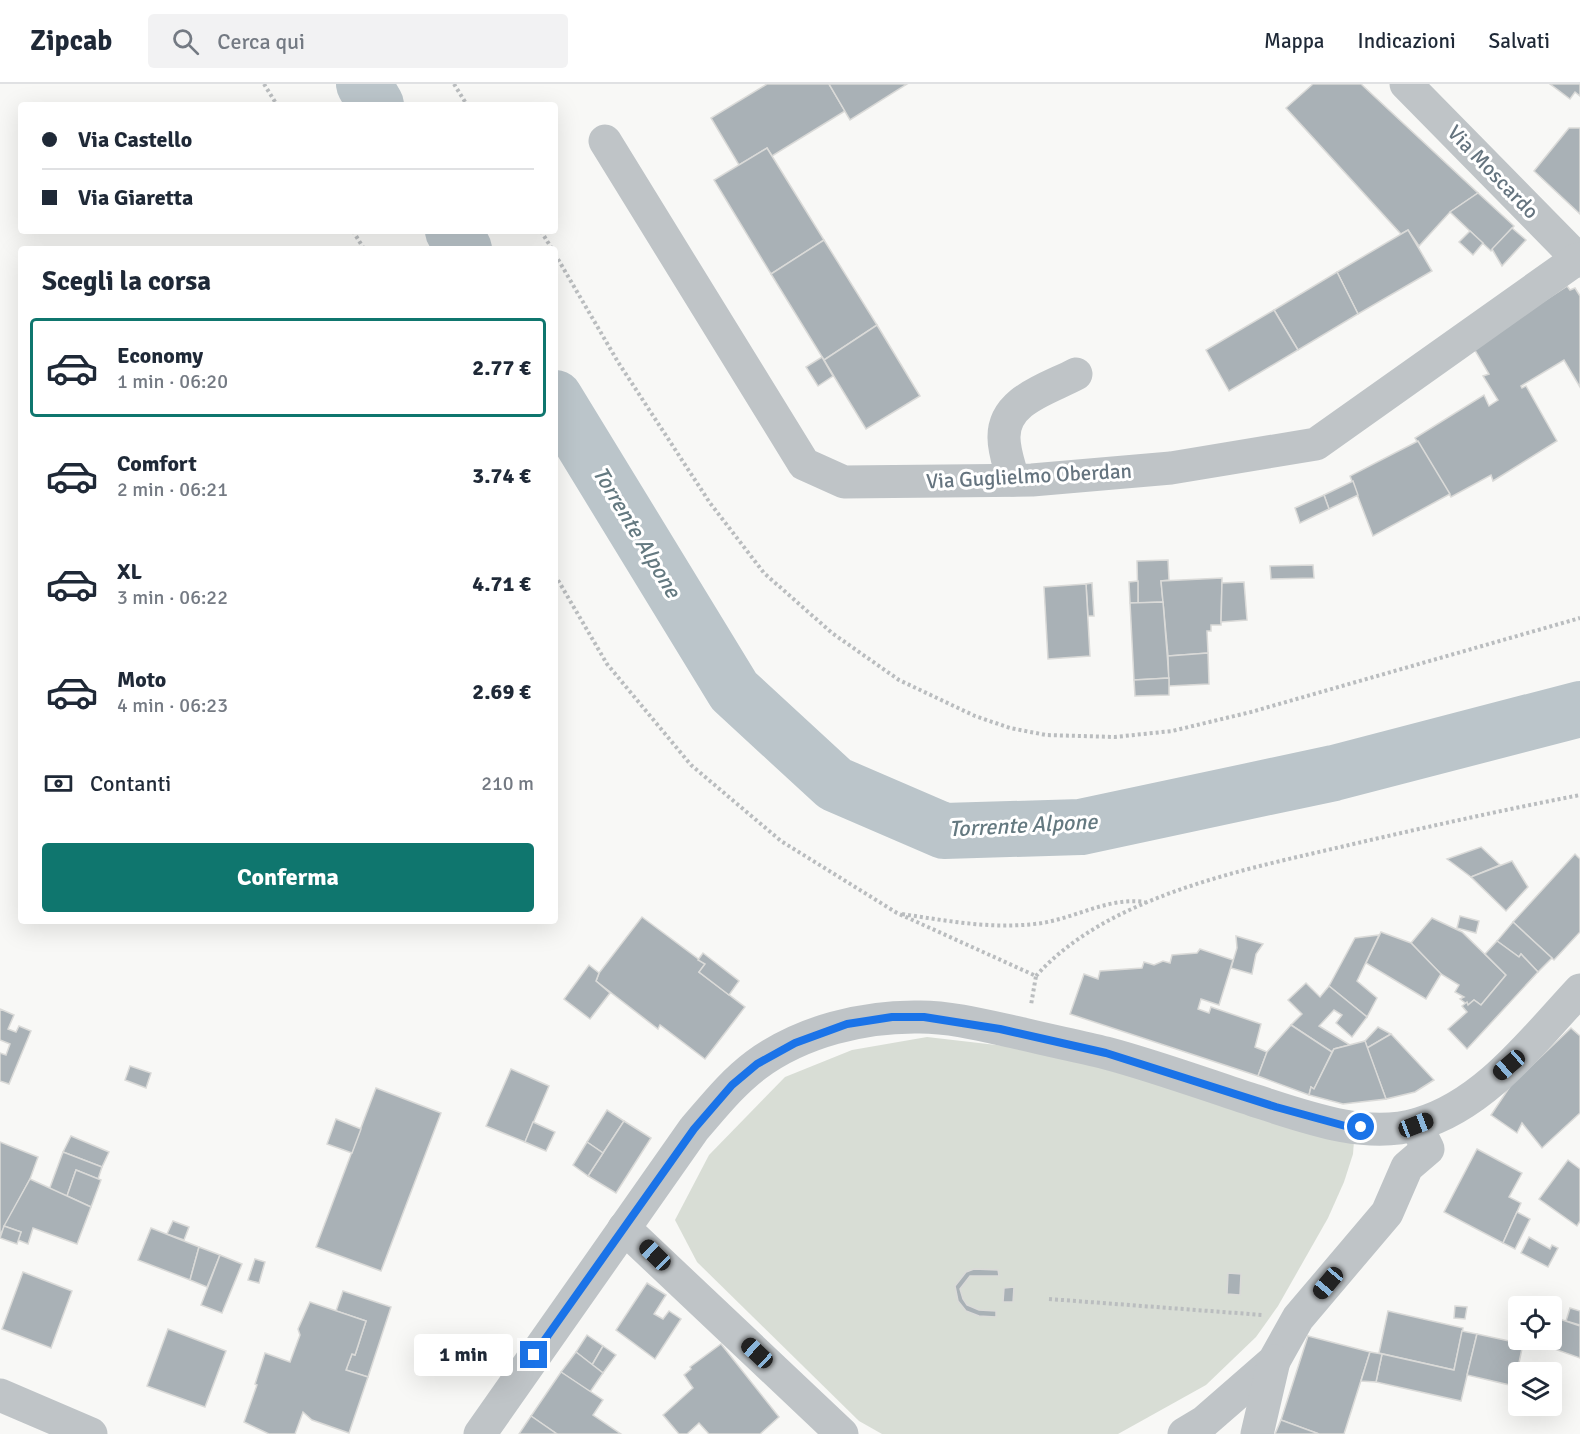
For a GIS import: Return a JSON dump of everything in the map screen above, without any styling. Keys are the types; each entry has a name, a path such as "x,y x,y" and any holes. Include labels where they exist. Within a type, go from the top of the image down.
{"street":[{"name":"Via Moscardo","path":"1406,84 1579,260"},
{"name":"Via Guglielmo Oberdan","path":"605,141 804,464 844,482 1013,480 1171,468 1316,444 1579,260"},
{"path":"1013,480 1004,440 1006,421 1018,404 1076,374"},
{"path":"480,1434 694,1129 732,1085 757,1064 795,1043 847,1024 892,1017 924,1017 1027,1035 1106,1053 1276,1107 1349,1127 1374,1128 1416,1125 1456,1110 1509,1065 1580,990"},
{"path":"1257,1434 1274,1360 1298,1318 1387,1213 1407,1167 1428,1149 1416,1125"},
{"path":"624,1228 842,1434"},
{"path":"1184,1434 1204,1422 1274,1360"},
{"path":"0,1395 91,1434"}],"path":[{"path":"264,84 275,102"},
{"path":"454,84 465,102"},
{"path":"558,259 618,362 704,494 764,573 832,633 899,680 993,722 1046,735 1115,737 1173,731 1251,712 1580,618"},
{"path":"558,580 607,664 691,765 782,841 897,913 1036,976"},
{"path":"1027,1035 1036,976 1059,951 1074,940 1145,902 1260,866 1580,795"},
{"path":"897,913 989,927 1044,922 1125,899 1145,902"},
{"path":"1049,1299 1298,1318"}],"shaded area":[{"path":"927,1037 1022,1048 1091,1065 1354,1141 1353,1154 1344,1182 1328,1218 1278,1306 1256,1337 1206,1385 1118,1434 882,1434 859,1421 697,1262 675,1220 709,1155 785,1077 852,1050"}],"building":[{"path":"767,84 829,84 845,111 772,156 767,148 739,165 711,118"},
{"path":"829,84 907,84 850,120"},
{"path":"1313,84 1361,84 1478,193 1450,212 1419,246 1408,230 1401,234 1286,108"},
{"path":"1550,84 1580,84 1580,96 1575,92 1570,99"},
{"path":"1569,128 1580,128 1580,214 1534,171"},
{"path":"767,148 824,240 771,274 714,180"},
{"path":"1478,193 1514,226 1491,251 1450,212"},
{"path":"1512,228 1526,240 1502,266 1492,249"},
{"path":"1408,230 1432,271 1358,314 1337,272"},
{"path":"1470,231 1483,243 1473,255 1459,242"},
{"path":"824,240 877,325 824,360 771,274"},
{"path":"1337,272 1358,314 1298,350 1274,310"},
{"path":"1567,286 1570,290 1575,288 1580,296 1580,387 1564,360 1521,386 1522,388 1526,386 1557,441 1493,481 1491,475 1451,497 1415,438 1484,395 1489,406 1498,400 1483,376 1489,374 1473,347"},
{"path":"1274,310 1298,350 1229,391 1206,350"},
{"path":"877,325 920,396 866,429 824,360"},
{"path":"822,357 833,376 818,386 806,367"},
{"path":"1418,441 1450,494 1373,536 1350,476"},
{"path":"1353,481 1358,495 1329,509 1324,495"},
{"path":"1324,495 1329,509 1300,523 1295,508"},
{"path":"1168,560 1169,580 1161,581 1163,602 1138,603 1137,561"},
{"path":"1313,565 1314,578 1271,579 1270,566"},
{"path":"1222,578 1221,625 1211,625 1211,631 1207,631 1208,653 1168,656 1161,581"},
{"path":"1138,581 1138,603 1130,603 1129,582"},
{"path":"1244,582 1247,620 1221,622 1222,583"},
{"path":"1092,583 1094,616 1088,616 1086,584"},
{"path":"1086,584 1090,656 1048,659 1044,587"},
{"path":"1163,602 1169,678 1134,680 1130,603"},
{"path":"1208,653 1209,684 1169,686 1168,656"},
{"path":"1169,678 1169,695 1135,696 1134,680"},
{"path":"1481,847 1500,865 1471,877 1447,859"},
{"path":"1575,854 1580,859 1580,932 1554,960 1513,922"},
{"path":"1512,861 1528,887 1506,911 1471,877"},
{"path":"1460,916 1479,921 1476,933 1457,928"},
{"path":"642,917 705,964 699,972 745,1007 705,1059 660,1025 658,1029 596,981 599,973"},
{"path":"1432,918 1462,932 1506,975 1481,1005 1474,1000 1468,1005 1460,999 1464,997 1455,992 1459,985 1441,974 1411,943"},
{"path":"1513,922 1552,958 1538,972 1521,954 1519,957 1497,941"},
{"path":"1381,932 1411,943 1441,974 1426,999 1366,963"},
{"path":"1379,935 1357,981 1377,998 1367,1017 1329,986 1355,938"},
{"path":"1236,936 1263,944 1256,954 1252,974 1231,968 1237,948"},
{"path":"1497,941 1519,957 1521,954 1538,972 1467,1049 1448,1029 1467,1012 1462,1006 1474,1000 1481,1005 1506,975 1485,954"},
{"path":"1200,949 1233,960 1219,1005 1201,999 1198,1009 1209,1013 1211,1007 1261,1024 1255,1047 1267,1052 1258,1076 1070,1014 1084,974 1098,979 1100,971 1142,968 1144,962 1154,965 1163,961 1170,963 1172,955 1197,953"},
{"path":"703,953 739,981 729,995 699,972 705,964 698,960"},
{"path":"589,965 599,973 596,981 610,993 590,1019 564,999"},
{"path":"1306,983 1320,997 1329,986 1367,1017 1352,1037 1336,1023 1342,1015 1334,1010 1319,1026 1350,1045 1334,1049 1332,1052 1291,1025 1302,1014 1288,1000"},
{"path":"0,1009 14,1015 8,1029 16,1032 19,1026 31,1031 9,1084 0,1081 0,1053 6,1055 10,1044 0,1040"},
{"path":"1291,1025 1332,1052 1314,1089 1311,1087 1309,1095 1258,1076 1267,1052"},
{"path":"1378,1027 1391,1034 1367,1048 1365,1041"},
{"path":"1571,1028 1580,1036 1580,1113 1542,1148 1522,1123 1517,1133 1491,1115 1511,1085"},
{"path":"1391,1034 1434,1080 1415,1092 1386,1099 1367,1048"},
{"path":"1365,1041 1386,1099 1343,1104 1309,1095 1311,1087 1314,1089 1334,1049"},
{"path":"130,1066 151,1073 146,1088 125,1080"},
{"path":"511,1069 549,1086 525,1142 486,1126"},
{"path":"376,1088 441,1113 381,1271 316,1247"},
{"path":"607,1110 624,1121 603,1153 587,1142"},
{"path":"336,1119 361,1129 352,1153 327,1144"},
{"path":"624,1121 651,1138 616,1193 588,1176"},
{"path":"533,1122 555,1132 546,1151 525,1142"},
{"path":"71,1136 109,1152 102,1167 63,1152"},
{"path":"0,1142 38,1157 30,1179 0,1235"},
{"path":"587,1142 603,1153 588,1176 573,1165"},
{"path":"1477,1149 1522,1173 1509,1197 1521,1203 1503,1243 1444,1212"},
{"path":"63,1152 102,1167 98,1179 76,1170 67,1196 49,1190"},
{"path":"1568,1160 1580,1169 1580,1221 1577,1226 1539,1199"},
{"path":"76,1170 101,1180 91,1207 67,1196"},
{"path":"30,1179 91,1207 77,1244 33,1228 28,1244 18,1240 21,1232 4,1226"},
{"path":"1517,1212 1530,1219 1515,1249 1503,1243"},
{"path":"173,1221 189,1227 184,1240 167,1234"},
{"path":"4,1226 21,1232 17,1244 0,1238"},
{"path":"151,1228 199,1247 190,1280 138,1260"},
{"path":"1529,1237 1550,1249 1552,1245 1558,1248 1548,1267 1521,1253"},
{"path":"199,1247 220,1255 207,1287 190,1280"},
{"path":"220,1255 242,1264 222,1313 201,1305"},
{"path":"255,1259 265,1262 259,1283 248,1280"},
{"path":"974,1269 998,1270 999,1276 970,1276 960,1289 963,1299 967,1305 979,1310 996,1311 996,1317 979,1316 966,1311 958,1301 955,1286 966,1272"},
{"path":"23,1272 72,1291 51,1348 2,1329"},
{"path":"1228,1273 1241,1274 1240,1295 1227,1294"},
{"path":"647,1283 666,1295 654,1314 663,1319 669,1311 681,1319 655,1359 616,1330"},
{"path":"1014,1287 1013,1302 1003,1302 1004,1288"},
{"path":"343,1291 391,1307 368,1377 346,1370 352,1354 355,1355 366,1321 336,1311"},
{"path":"310,1302 366,1321 355,1355 352,1354 346,1370 368,1377 349,1433 312,1420 303,1412 295,1434 269,1434 244,1422 257,1385 255,1384 265,1353 290,1362 300,1335 298,1329"},
{"path":"1455,1306 1467,1307 1465,1319 1454,1318"},
{"path":"1570,1308 1580,1311 1580,1325 1566,1321"},
{"path":"1388,1311 1463,1328 1454,1370 1379,1353"},
{"path":"1562,1320 1580,1326 1580,1358 1557,1350 1562,1350"},
{"path":"168,1329 226,1351 205,1407 147,1386"},
{"path":"1462,1331 1477,1334 1461,1401 1376,1382 1382,1354 1454,1370"},
{"path":"1477,1334 1508,1341 1508,1350 1522,1350 1519,1362 1508,1362 1508,1385 1467,1375"},
{"path":"587,1335 603,1346 592,1365 576,1352"},
{"path":"1308,1336 1370,1352 1344,1434 1319,1434 1281,1420"},
{"path":"721,1344 779,1417 760,1434 709,1434 699,1423 687,1434 679,1434 663,1415 693,1388 684,1375 691,1369 690,1367"},
{"path":"603,1346 616,1355 603,1373 592,1365"},
{"path":"576,1352 603,1373 590,1392 561,1372"},
{"path":"1370,1352 1382,1354 1376,1382 1361,1381"},
{"path":"561,1372 603,1400 593,1415 621,1434 557,1434 531,1416"},
{"path":"531,1416 557,1434 519,1434"},
{"path":"1281,1420 1319,1434 1275,1434"}],"waterway":[{"name":"Torrente Alpone","path":"364,84 374,102"},
{"name":"Torrente Alpone","path":"455,234 462,246"},
{"name":"Torrente Alpone","path":"558,403 734,691 835,784 944,831 1081,827 1334,773 1580,709"}],"route":[{"path":"534,1355 694,1129 732,1085 757,1064 795,1043 847,1024 892,1017 924,1017 1000,1029 1106,1053 1276,1107 1349,1127 1361,1127"}]}
